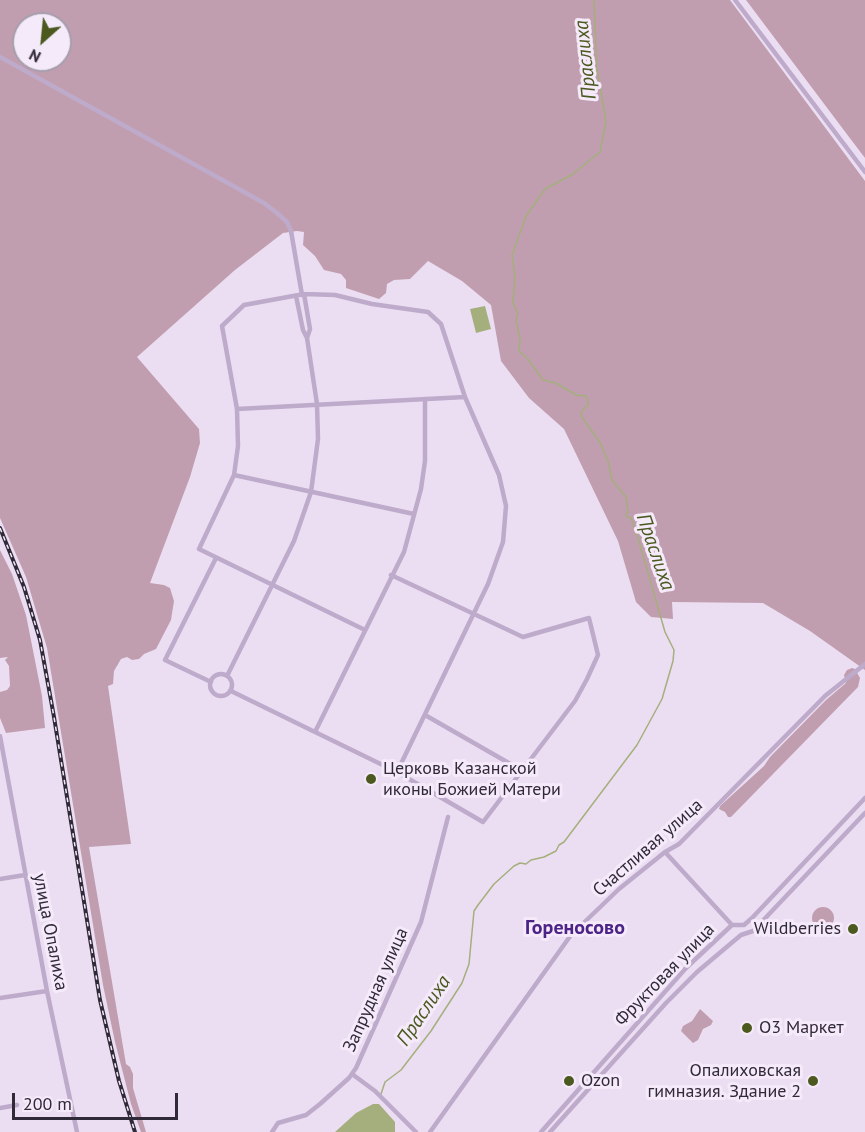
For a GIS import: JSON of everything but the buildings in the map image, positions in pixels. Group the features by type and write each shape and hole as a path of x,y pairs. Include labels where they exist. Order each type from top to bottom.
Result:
{"street":[{"path":"735,0 865,172"},
{"path":"0,57 264,203 286,222 291,231 301,295 303,330 307,338 317,404 318,439 311,492 294,541 227,676"},
{"path":"301,295 310,329 307,338"},
{"path":"364,630 199,549 234,475 238,446 237,408 222,326 244,305 301,295 335,295 372,304 428,312 441,324 465,397 499,475 506,506 503,542 488,584 397,772"},
{"path":"237,408 465,397"},
{"path":"315,732 404,552 422,489 425,461 425,399"},
{"path":"234,475 414,514"},
{"path":"211,682 165,660 216,558"},
{"path":"231,691 397,772 483,822 575,701 598,655 596,639 589,618 523,637 391,575"},
{"name":"Счастливая улица","path":"430,1132 571,935 619,889 678,844 825,696 865,664"},
{"path":"221,674 227,676 231,680 231,691 226,695 217,695 211,688 211,682 215,676 221,674"},
{"path":"425,715 521,770"},
{"name":"улица Опалиха","path":"0,736 47,992 77,1132"},
{"name":"Фруктовая улица","path":"541,1132 686,968 732,925 744,925 752,918 865,798"},
{"path":"550,1132 666,1003 697,972 741,935 753,932 865,813"},
{"name":"Запрудная улица","path":"272,1132 278,1123 306,1115 352,1074 421,922 448,817"},
{"path":"665,852 732,925"},
{"path":"0,879 25,875"},
{"path":"0,998 47,992"},
{"path":"352,1074 375,1091 416,1132"},
{"path":"0,1108 17,1105"}],"shaded area":[{"path":"0,0 730,0 865,181 865,670 810,631 763,603 672,602 673,619 651,617 636,602 618,541 564,429 529,398 501,361 491,305 462,281 428,261 410,279 394,280 387,284 386,293 379,299 346,288 346,280 341,274 324,270 315,256 303,245 304,232 283,233 235,270 137,357 199,429 200,443 190,477 150,583 170,588 174,601 171,620 156,649 139,659 132,660 127,657 121,659 114,671 113,684 108,686 131,844 89,847 126,1064 133,1074 133,1088 146,1132 141,1132 131,1104 115,1042 103,985 47,648 26,577 0,518"},
{"path":"746,0 865,0 865,158 849,137"},
{"path":"485,306 491,329 476,333 470,309"},
{"path":"0,550 12,574 26,615 42,696 45,728 6,733 0,718 0,692 7,690 10,686 9,666 5,660 8,657 0,658"},
{"path":"852,668 860,678 858,687 731,817 728,817 719,809 720,806 764,766 826,700 846,683 844,675"},
{"path":"823,907 831,910 834,918 831,926 823,929 815,926 812,918 815,910"},
{"path":"700,1009 713,1021 711,1025 703,1029 698,1040 693,1043 681,1031"},
{"path":"373,1104 379,1104 395,1122 395,1132 335,1132 356,1113"}],"waterway":[{"name":"Праслиха","path":"381,1094 385,1082 401,1070 431,1031 462,983 469,964 474,911 478,905 494,884 514,866 544,857 556,851 564,842 637,745 662,699 673,661 674,650 665,632 631,518 626,514 628,512 626,497 612,480 601,444 582,417 581,412 588,405 588,400 586,396 576,395 556,383 543,380 528,359 519,351 520,338 516,321 518,314 513,303 515,278 512,255 526,216 545,189 573,174 600,152 606,121 597,69 594,0"}],"railway":[{"path":"0,528 24,587 40,640 100,1000 119,1081 135,1132"}],"place":[{"name":"Церковь Казанской иконы Божией Матери","path":"371,779"},
{"name":"Wildberries","path":"853,929"},
{"name":"О3 Маркет","path":"747,1028"},
{"name":"Ozon","path":"569,1081"},
{"name":"Опалиховская гимназия. Здание 2","path":"813,1081"}],"district":[{"name":"Гореносово","path":"575,928"}]}
